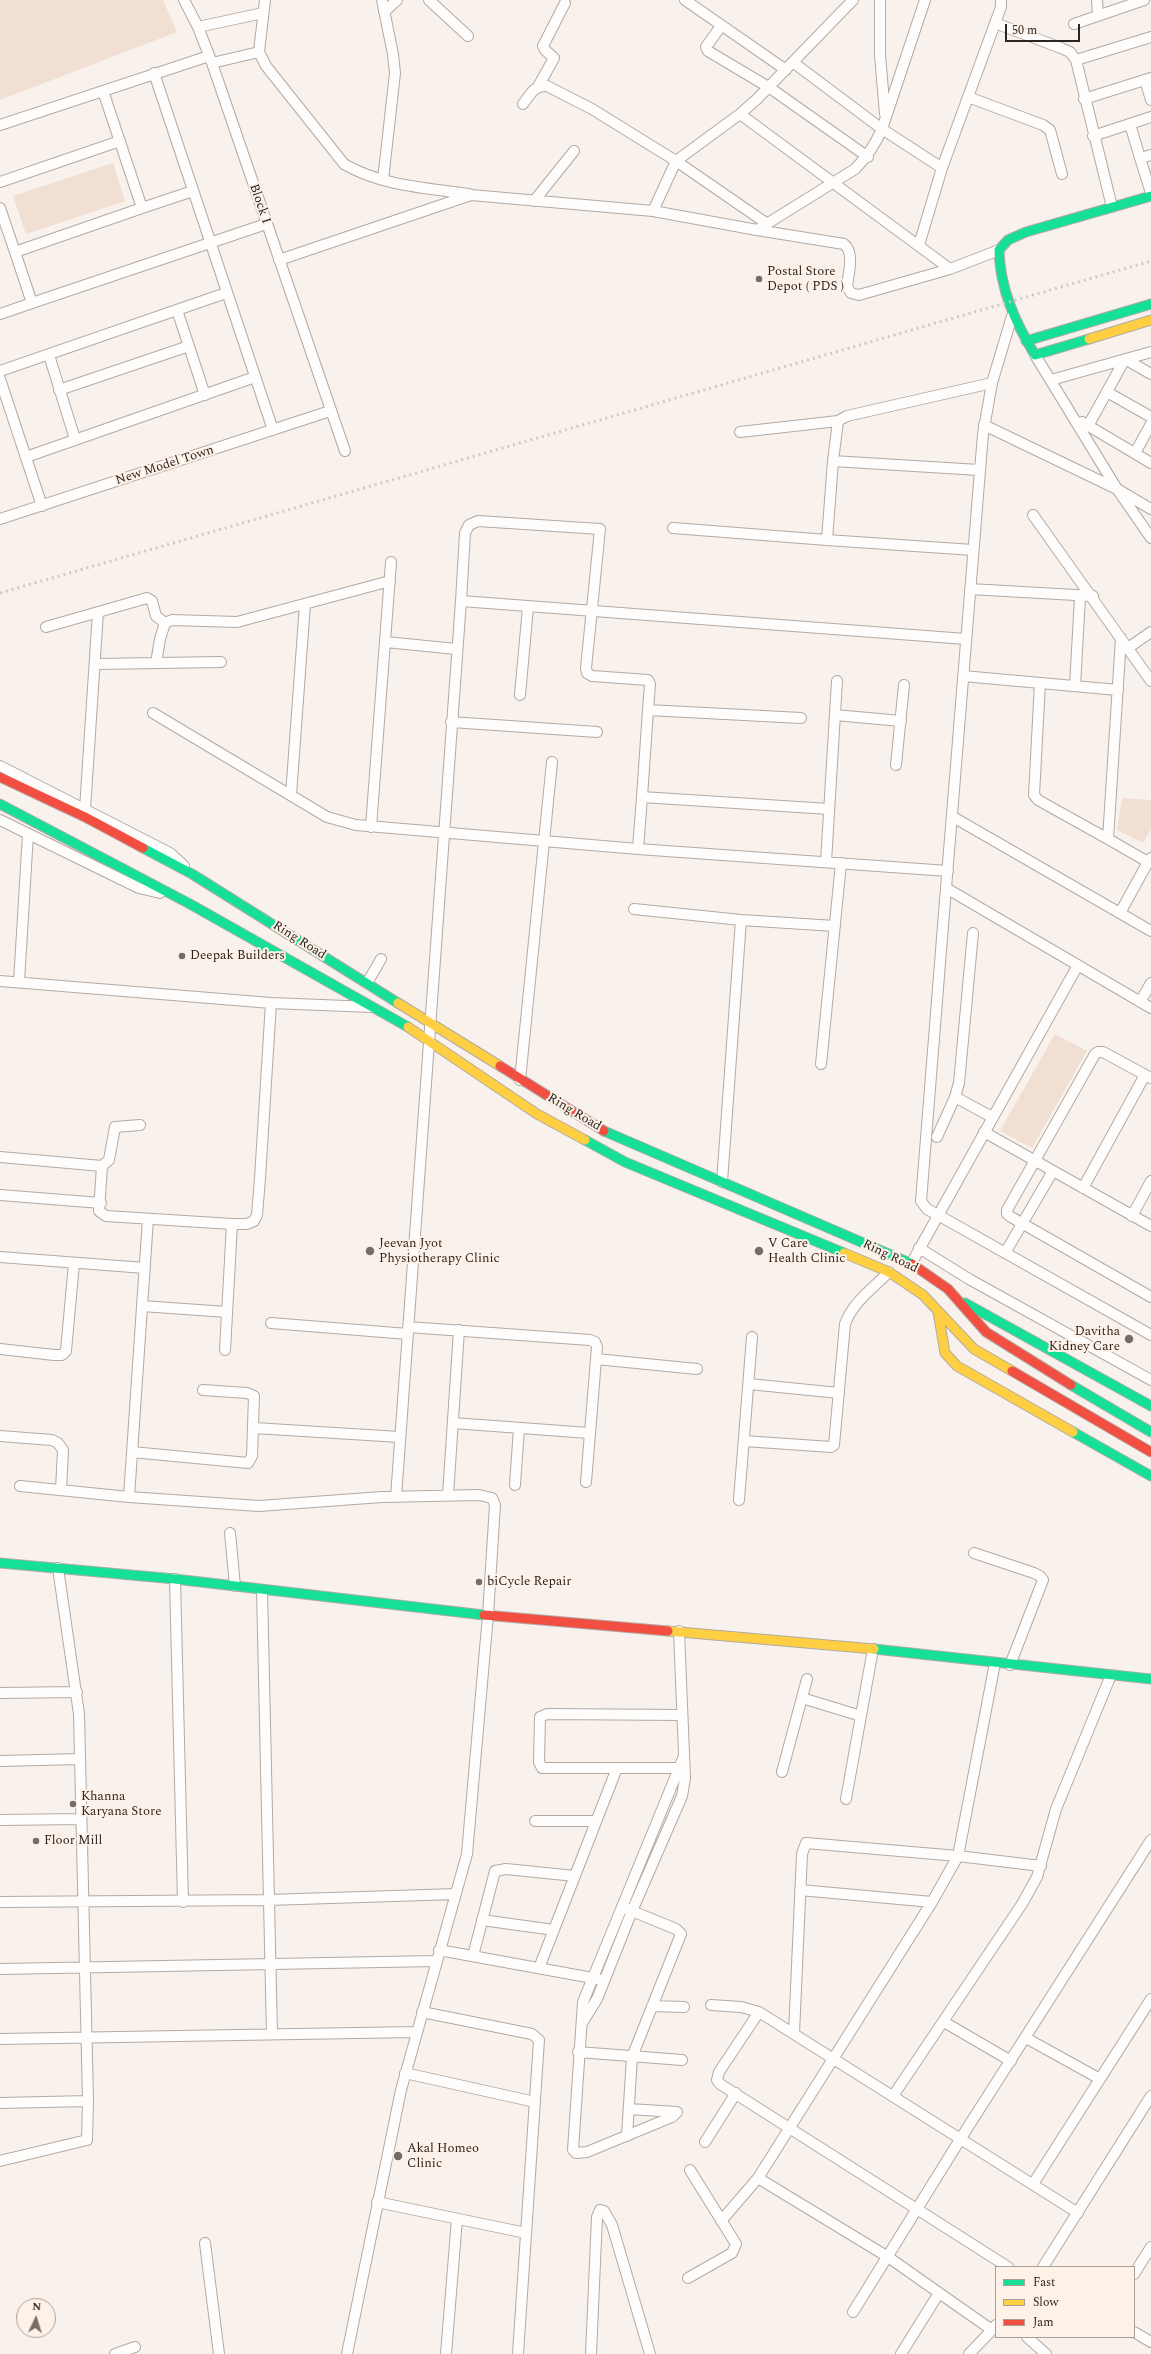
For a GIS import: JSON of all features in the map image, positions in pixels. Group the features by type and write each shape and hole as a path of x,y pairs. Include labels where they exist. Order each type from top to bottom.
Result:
{"street":[{"name":"Block I","path":"184,0 198,27 210,59 345,451"},
{"path":"265,0 262,13 259,52 266,66 344,164 359,173 383,180 471,195 653,211 844,244 849,248 850,254 847,287 851,293 859,295 950,269 999,250 1008,240 1026,232 1151,194 1130,124"},
{"path":"382,0 393,54 395,73 383,180"},
{"path":"384,12 397,0"},
{"path":"429,0 468,36"},
{"path":"685,0 721,26 790,66 942,168"},
{"path":"653,211 676,161 740,114 770,88 853,0"},
{"path":"880,0 880,55 886,118"},
{"path":"757,230 831,182 855,169 868,157 875,146 886,118 925,0"},
{"path":"919,246 942,168 996,23 1001,7 1001,0"},
{"path":"1097,0 1098,16"},
{"path":"1074,24 1144,0"},
{"path":"523,104 539,86 554,58 545,50 543,46 565,3"},
{"path":"198,27 262,13"},
{"path":"996,23 1070,52 1076,60 1093,136 1112,207"},
{"path":"721,26 707,44 706,49 770,88 868,157"},
{"path":"1076,60 1151,37"},
{"path":"0,125 103,92 154,73 210,59 259,52"},
{"path":"154,73 272,430"},
{"path":"1084,99 1148,79 1151,100"},
{"path":"539,86 547,86 592,109 676,161 766,223"},
{"path":"103,92 142,208"},
{"path":"968,97 1043,125 1050,130 1062,174"},
{"path":"740,114 950,269"},
{"path":"1093,136 1151,117"},
{"path":"0,182 120,141"},
{"path":"534,201 574,151"},
{"path":"1140,158 1151,155"},
{"path":"15,252 193,191"},
{"path":"279,260 471,195"},
{"path":"0,208 32,303"},
{"path":"0,314 266,224"},
{"path":"999,250 999,264 1012,316 1035,356 1076,419 1117,489 1151,538"},
{"path":"0,371 226,293"},
{"path":"1026,341 1151,304"},
{"path":"177,310 205,395"},
{"path":"1012,316 992,383 984,425 979,470 948,871 920,1194 923,1205 938,1215 1151,1335"},
{"path":"1035,356 1151,320"},
{"path":"59,390 189,346"},
{"path":"1051,380 1151,352"},
{"path":"49,355 75,439"},
{"path":"1125,360 1151,374"},
{"path":"1088,426 1125,360"},
{"path":"26,457 255,377"},
{"path":"0,379 42,506"},
{"path":"740,432 838,421 847,416 992,383"},
{"path":"1107,392 1151,417"},
{"name":"New Model Town","path":"0,519 330,411"},
{"path":"1076,419 1151,463"},
{"path":"827,540 833,461 838,421"},
{"path":"1135,453 1151,424"},
{"path":"984,425 1117,489 1151,508"},
{"path":"833,461 979,470"},
{"path":"1033,515 1093,596 1151,681"},
{"path":"396,1497 456,649 461,601 465,533 469,525 478,521 600,529 591,612 587,673 592,676 648,680 650,684 638,849"},
{"path":"673,528 973,550"},
{"path":"371,827 391,562"},
{"path":"156,663 160,639 165,623 172,620 237,622 390,581"},
{"path":"970,589 1080,597 1093,596"},
{"path":"1075,686 1080,597"},
{"path":"46,627 149,598 156,616 165,623"},
{"path":"461,601 591,612 966,639"},
{"path":"291,795 305,604"},
{"path":"520,695 528,607"},
{"path":"85,809 98,612"},
{"path":"1128,648 1151,632"},
{"path":"1108,839 1122,638"},
{"path":"386,642 456,649"},
{"path":"95,664 221,662"},
{"path":"963,676 1118,690"},
{"path":"826,862 837,682"},
{"path":"1040,683 1034,796 1038,800 1108,839 1150,860 1120,913"},
{"path":"896,765 904,685"},
{"path":"648,710 801,718"},
{"path":"153,713 291,795 341,822 371,827 545,842 948,871"},
{"path":"835,715 901,721"},
{"path":"451,722 597,732"},
{"path":"520,1080 552,762"},
{"path":"0,766 170,853 192,874"},
{"name":"Ring Road","path":"0,777 85,818 192,874 602,1130 911,1264 948,1289 960,1300 986,1332 1004,1345 1151,1432"},
{"path":"642,797 829,809"},
{"name":"Ring Road","path":"0,804 176,897 428,1039 537,1114 625,1162 890,1272 923,1295 974,1349 1151,1452"},
{"path":"952,817 1151,930"},
{"path":"0,820 139,888 176,897"},
{"path":"19,982 28,834"},
{"path":"821,1064 841,863"},
{"path":"946,888 1151,1008"},
{"path":"634,909 741,920 835,926"},
{"path":"722,1182 741,920"},
{"path":"937,1137 955,1097 961,1070 973,932"},
{"path":"367,983 381,960"},
{"path":"911,1264 1078,965"},
{"path":"0,981 271,1003 372,1007"},
{"path":"1140,1002 1151,983"},
{"path":"102,1166 100,1211 106,1216 232,1224 247,1224 254,1221 257,1214 271,1003"},
{"path":"1083,1188 1148,1076 1103,1052 1094,1054 1007,1210 1007,1214 1151,1297"},
{"path":"955,1097 992,1117"},
{"path":"0,1157 102,1166 109,1160 115,1127 119,1125 140,1124"},
{"path":"984,1132 1151,1226"},
{"path":"1005,1253 1053,1172"},
{"path":"1132,1216 1151,1181"},
{"path":"0,1195 101,1204"},
{"path":"129,1497 148,1219"},
{"path":"225,1350 232,1224"},
{"path":"919,1248 968,1279 1151,1380"},
{"path":"0,1257 145,1268"},
{"path":"0,1349 54,1355 62,1355 66,1351 74,1263"},
{"path":"744,1441 831,1447 836,1440 843,1338 849,1312 890,1272"},
{"path":"960,1300 1151,1406"},
{"path":"142,1306 227,1312"},
{"path":"938,1312 945,1353 957,1366 1151,1476"},
{"path":"271,1324 408,1331 459,1330 590,1340 595,1342 597,1347 586,1482"},
{"path":"448,1495 459,1330"},
{"path":"739,1500 752,1337"},
{"path":"596,1359 697,1368"},
{"path":"749,1384 839,1393"},
{"path":"132,1452 248,1464 252,1456 254,1396 247,1393 203,1390"},
{"path":"453,1423 589,1433"},
{"path":"254,1428 400,1437"},
{"path":"515,1485 519,1428"},
{"path":"0,1436 52,1440 58,1442 63,1450 61,1490"},
{"path":"20,1486 129,1497 259,1506 448,1495 487,1496 492,1498 495,1505 488,1615 469,1842 456,1894 405,2073 348,2354"},
{"path":"230,1533 235,1586"},
{"path":"974,1552 1034,1573 1040,1576 1043,1580 1010,1665"},
{"path":"0,1563 175,1579 488,1615 872,1649 1151,1679"},
{"path":"0,2161 87,2140 87,2038 77,1692 58,1568"},
{"path":"175,1579 183,1902"},
{"path":"262,1590 272,2034"},
{"path":"582,2023 597,1999 632,1911 682,1796 685,1778 679,1631"},
{"path":"846,1799 872,1649"},
{"path":"721,2221 758,2178 932,1902 958,1856 996,1663"},
{"path":"893,2096 1022,1904 1041,1866 1056,1809 1111,1675"},
{"path":"782,1772 806,1679"},
{"path":"0,1693 77,1692"},
{"path":"802,1698 861,1716"},
{"path":"679,1768 542,1768 539,1762 540,1717 547,1714 682,1716"},
{"path":"629,2109 677,2112 672,2117 587,2152 576,2153 573,2150 578,2052 583,2002 651,1831 684,1756"},
{"path":"0,1761 80,1759"},
{"path":"539,1968 617,1768"},
{"path":"0,1820 81,1819"},
{"path":"535,1821 596,1821"},
{"path":"651,1831 664,1836"},
{"path":"854,2312 961,2138 1151,1840"},
{"path":"794,2033 802,1854 806,1844 812,1842 958,1856 1041,1866"},
{"path":"473,1956 493,1874 499,1869 575,1876"},
{"path":"800,1890 932,1902"},
{"path":"0,1902 183,1902 456,1894"},
{"path":"622,1907 676,1930 681,1934 632,2058 627,2136"},
{"path":"482,1920 554,1930"},
{"path":"439,1950 605,1980"},
{"path":"0,1970 436,1961"},
{"path":"1033,2184 1151,1999"},
{"path":"711,2005 741,2007 759,2012 1078,2212"},
{"path":"652,2006 684,2007"},
{"path":"422,2012 537,2036 539,2046 536,2102 518,2354"},
{"path":"759,2012 718,2076 720,2084 1006,2266"},
{"path":"944,2022 1011,2061"},
{"path":"0,2039 416,2032"},
{"path":"1026,2038 1100,2079"},
{"path":"578,2052 632,2058 682,2060"},
{"path":"405,2073 536,2102"},
{"path":"705,2142 736,2093"},
{"path":"1044,2266 1151,2096"},
{"path":"0,2104 88,2101"},
{"path":"688,2278 732,2253 735,2248 734,2241 690,2170"},
{"path":"758,2178 888,2257 939,2293 994,2328 969,2354"},
{"path":"378,2202 526,2233"},
{"path":"590,2354 597,2217 600,2210 604,2211 608,2215 612,2225 650,2354"},
{"path":"446,2354 457,2219"},
{"path":"205,2243 219,2354"},
{"path":"1135,2272 1151,2247"},
{"path":"901,2354 939,2293"},
{"path":"1135,2333 1151,2342"},
{"path":"1029,2338 1046,2354"},
{"path":"115,2354 135,2347"}],"shaded area":[{"path":"0,0 163,0 177,32 0,100"},
{"path":"113,163 125,201 26,234 13,196"},
{"path":"1122,798 1151,800 1151,829 1143,843 1117,830"},
{"path":"1055,1034 1087,1051 1032,1148 1000,1131"}],"railway":[{"path":"0,593 1151,261"}],"traffic: fast":[{"path":"1089,339 1035,355 1021,330 1010,305 1002,278 999,250 1008,240 1026,232 1151,196"},
{"path":"1026,341 1151,304"},
{"path":"0,804 190,904 408,1027"},
{"path":"143,848 192,874 398,1003"},
{"path":"604,1131 912,1264"},
{"path":"585,1140 625,1162 844,1253"},
{"path":"965,1303 1151,1406"},
{"path":"1071,1385 1151,1432"},
{"path":"1073,1432 1151,1476"},
{"path":"0,1563 175,1579 484,1615"},
{"path":"874,1649 1151,1679"}],"traffic: slow":[{"path":"1089,339 1151,320"},
{"path":"398,1003 500,1066"},
{"path":"408,1027 537,1114 585,1140"},
{"path":"844,1253 889,1272 923,1295 974,1349 1012,1371"},
{"path":"938,1312 945,1353 957,1366 1073,1432"},
{"path":"668,1631 874,1649"}],"traffic: jam":[{"path":"0,777 85,817 143,848"},
{"path":"500,1066 604,1131"},
{"path":"912,1264 948,1289 986,1332 1071,1385"},
{"path":"1012,1371 1151,1452"},
{"path":"484,1615 668,1631"}],"place":[{"name":"Postal Store Depot ( PDS )","path":"759,279"},
{"name":"Deepak Builders","path":"182,956"},
{"name":"Jeevan Jyot Physiotherapy Clinic","path":"370,1251"},
{"name":"V Care Health Clinic","path":"759,1251"},
{"name":"Davitha Kidney Care","path":"1129,1339"},
{"name":"biCycle Repair","path":"479,1582"},
{"name":"Khanna Karyana Store","path":"73,1804"},
{"name":"Floor Mill","path":"36,1841"},
{"name":"Akal Homeo Clinic","path":"398,2156"}]}
